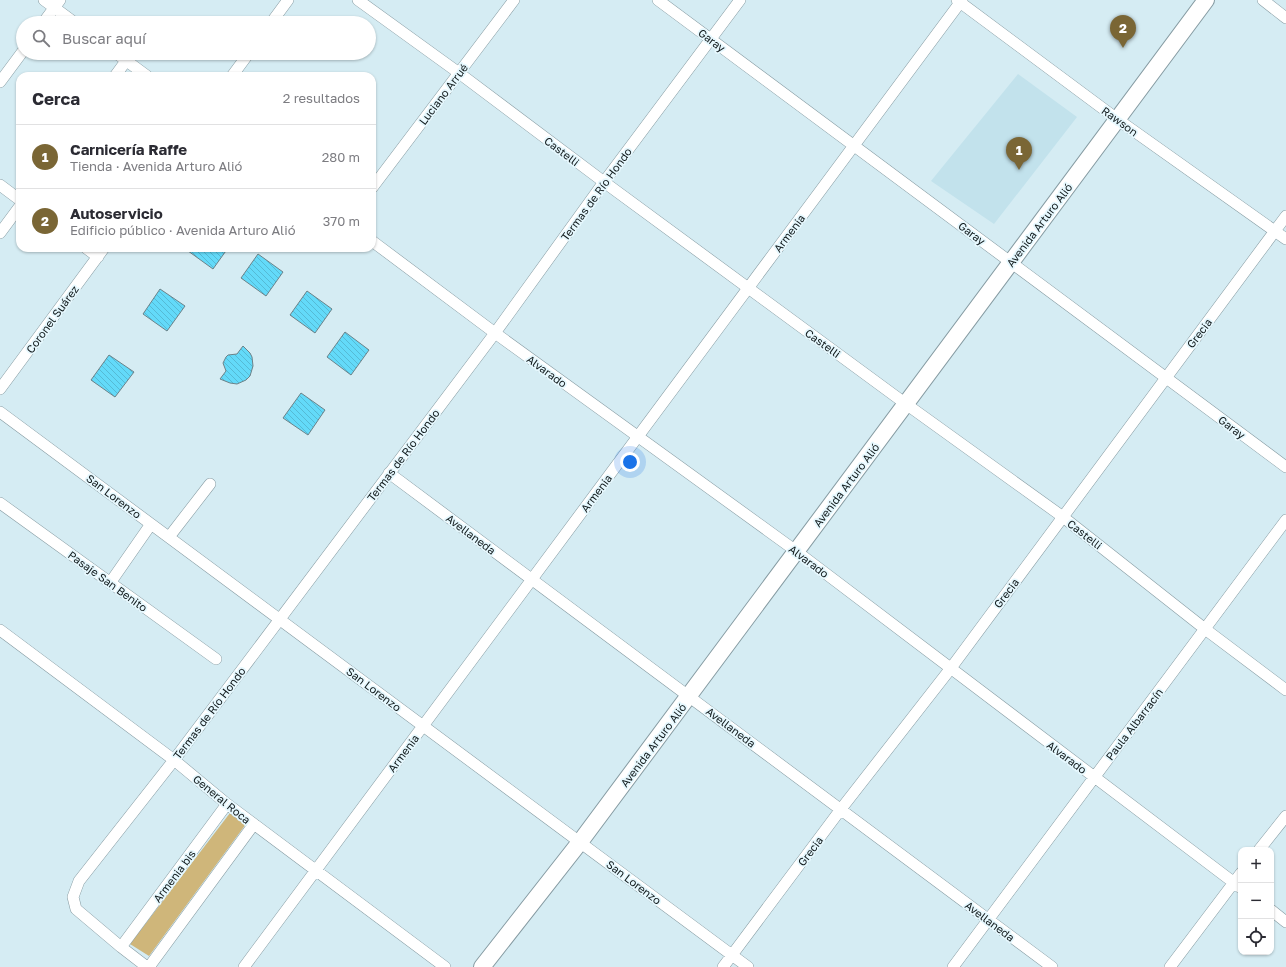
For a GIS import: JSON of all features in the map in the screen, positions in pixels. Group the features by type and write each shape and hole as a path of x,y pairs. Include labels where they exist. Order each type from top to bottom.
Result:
{"main road":[{"name":"Avenida Arturo Alió","path":"482,967 580,842 1206,0"}],"street":[{"path":"44,0 57,4 68,16"},
{"path":"276,16 288,0"},
{"name":"Castelli","path":"358,0 906,404 1063,517 1205,629 1286,690"},
{"name":"Luciano Arrué","path":"376,183 514,0"},
{"name":"Garay","path":"658,0 1286,467"},
{"name":"Termas de Río Hondo","path":"120,947 76,909 73,897 79,881 174,760 495,333 604,182 740,0"},
{"path":"1263,0 1286,18"},
{"name":"Rawson","path":"960,1 1117,119 1286,239"},
{"name":"Armenia","path":"244,967 960,1"},
{"path":"48,16 57,4"},
{"path":"0,82 16,60"},
{"path":"235,72 244,60"},
{"path":"118,72 126,61 141,72"},
{"path":"0,185 16,197"},
{"path":"0,233 16,211"},
{"name":"Grecia","path":"723,967 841,809 950,668 1286,216"},
{"name":"Alvarado","path":"376,244 495,333 796,551 1237,885"},
{"name":"Coronel Suárez","path":"0,389 101,252"},
{"name":"San Lorenzo","path":"0,412 748,967"},
{"name":"Avellaneda","path":"389,474 1052,967"},
{"path":"169,537 210,484"},
{"name":"Pasaje San Benito","path":"0,502 216,659"},
{"name":"Paula Albarracín","path":"953,967 1286,520"},
{"path":"110,583 151,524"},
{"name":"General Roca","path":"0,630 174,760 254,824 445,967"},
{"name":"Armenia bis","path":"120,947 228,804"},
{"path":"1261,847 1286,816"},
{"path":"120,947 148,967 254,824"},
{"path":"1170,967 1237,885"},
{"path":"1274,912 1286,922"}],"shaded area":[{"path":"1018,74 1077,117 994,224 931,181"},
{"path":"230,813 246,824 149,956 130,944"}],"building":[{"path":"190,252 225,252 213,269"},
{"path":"258,254 283,272 266,296 241,278"},
{"path":"160,289 185,306 167,331 143,314"},
{"path":"307,291 332,309 315,333 290,315"},
{"path":"345,332 369,350 351,375 327,357"},
{"path":"243,346 252,357 253,366 250,376 246,380 237,384 220,379 226,371 223,363 226,357 228,355 237,354"},
{"path":"109,355 134,372 115,397 91,380"},
{"path":"301,393 325,410 308,435 283,418"}],"place":[{"name":"Autoservicio","path":"1123,48"},
{"name":"Carnicería Raffe","path":"1019,170"}]}
